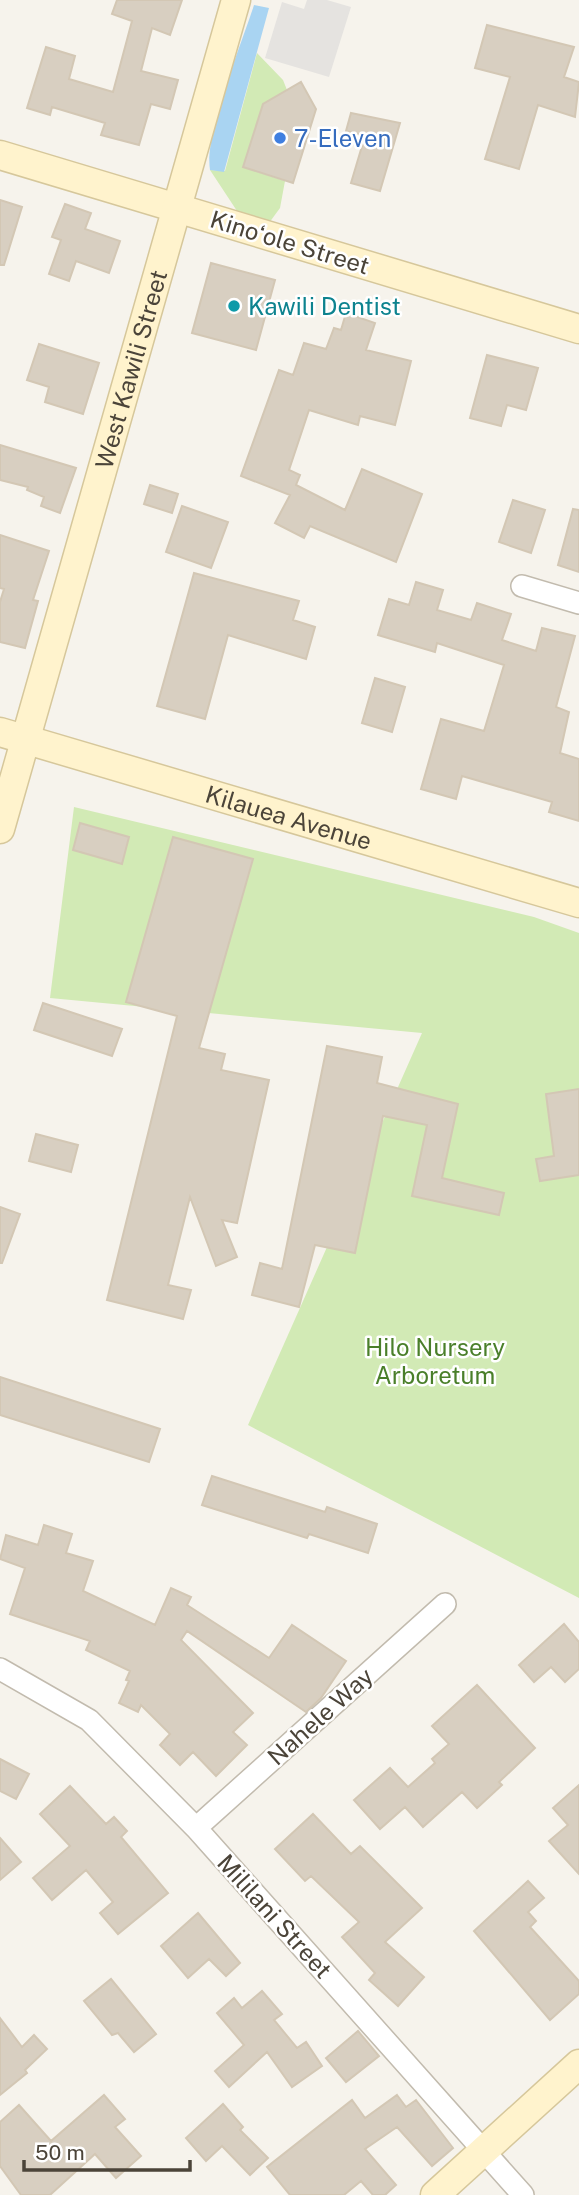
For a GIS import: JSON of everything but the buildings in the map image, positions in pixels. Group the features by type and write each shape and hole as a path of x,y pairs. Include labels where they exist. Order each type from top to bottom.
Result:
{"street":[{"name":"West Kawili Street","path":"0,829 236,0"},
{"name":"Kinoʻole Street","path":"0,155 579,329"},
{"path":"522,586 579,603"},
{"name":"Kilauea Avenue","path":"0,732 579,903"},
{"name":"Nahele Way","path":"196,1828 445,1604"},
{"name":"Mililani Street","path":"0,1669 89,1720 196,1828 523,2195"},
{"path":"435,2195 579,2064"}],"green space":[{"path":"257,53 283,80 287,90 263,104 243,167 285,181 280,208 269,223 237,211 210,170 225,171"},
{"name":"Hilo Nursery Arboretum","path":"74,807 534,917 579,933 579,1598 248,1425 422,1033 50,998"}],"shaded area":[{"path":"307,0 327,0 351,7 329,77 265,58 282,2 304,9"}],"water":[{"path":"254,5 269,8 224,172 210,170 210,154 218,112"}],"place":[{"name":"7-Eleven","path":"280,138"},
{"name":"Kawili Dentist","path":"234,306"}]}
